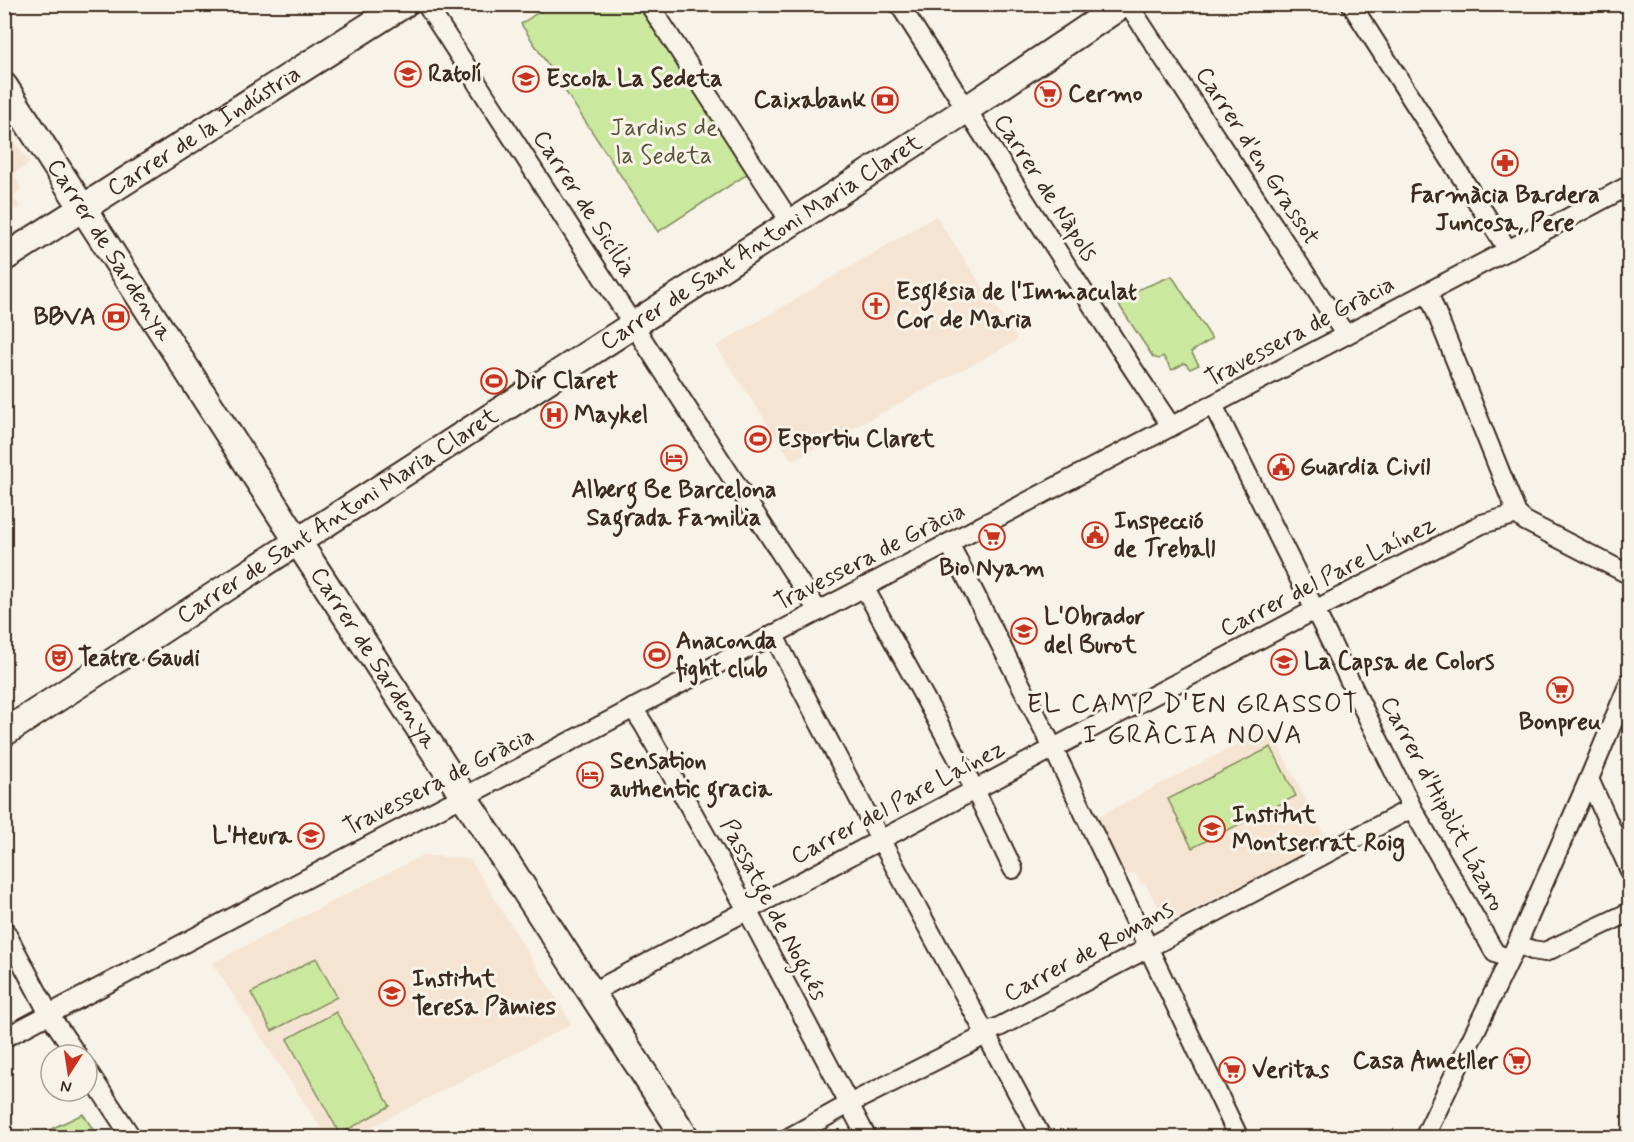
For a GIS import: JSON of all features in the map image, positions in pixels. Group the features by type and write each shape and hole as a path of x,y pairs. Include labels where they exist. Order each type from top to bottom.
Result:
{"main road":[{"name":"Carrer de la Indústria","path":"4,258 404,4"},
{"name":"Carrer de Sant Antoni Maria Claret","path":"4,733 966,109 1123,4"},
{"name":"Carrer de Sardenya","path":"4,86 686,1137"}],"street":[{"name":"Carrer de Sicília","path":"426,4 818,611"},
{"path":"649,4 791,223"},
{"name":"Carrer de Nàpols","path":"899,4 1172,426"},
{"name":"Carrer d'en Grassot","path":"1128,4 1346,334"},
{"path":"1351,4 1508,250"},
{"name":"Travessera de Gràcia","path":"4,1038 1508,250 1629,184"},
{"path":"1428,292 1518,514 1525,521 1629,576"},
{"name":"Carrer d'Hipòlit Lázaro","path":"1213,405 1412,808 1495,953 1513,952"},
{"name":"Carrer del Pare Laínez","path":"591,993 1315,610 1482,524 1518,514"},
{"path":"949,543 1053,748 1239,1137"},
{"path":"864,587 975,790 1013,869"},
{"path":"773,634 880,839 1042,1137"},
{"path":"1424,1137 1513,952 1629,681"},
{"name":"Passatge de Nogués","path":"633,708 747,910 867,1137"},
{"path":"1589,779 1629,871"},
{"name":"Carrer de Romans","path":"788,1137 976,1040 986,1032 1412,808"},
{"path":"1513,952 1532,950 1545,952 1629,912"},
{"path":"4,929 49,1014 69,1043"},
{"path":"99,1088 132,1137"}],"shaded area":[{"path":"4,125 30,163 14,174 21,188 13,197 21,207 10,212 16,221 5,228"},
{"path":"936,216 1018,340 792,461 716,346"},
{"name":"Institut Montserrat Roig","path":"1269,728 1328,842 1167,923 1145,883 1142,885 1135,873 1127,875 1097,817"},
{"name":"Institut Teresa Pàmies","path":"423,855 470,859 572,1024 352,1137 327,1137 212,963"}],"green space":[{"name":"Jardins de la Sedeta","path":"549,5 638,5 749,173 658,232 521,24"},
{"path":"1172,276 1212,339 1191,352 1199,365 1190,369 1185,363 1172,370 1163,356 1159,359 1153,357 1115,299"},
{"path":"1271,747 1296,796 1192,848 1168,799"},
{"path":"316,958 337,997 272,1031 251,993"},
{"path":"336,1012 390,1106 340,1134 287,1039"},
{"path":"83,1114 98,1137 34,1137"}],"place":[{"name":"Ratolí","path":"408,74"},
{"name":"Escola La Sedeta","path":"526,79"},
{"name":"Cermo","path":"1048,94"},
{"name":"Caixabank","path":"885,100"},
{"name":"Farmàcia Bardera Juncosa, Pere","path":"1505,163"},
{"name":"Església de l'Immaculat Cor de Maria","path":"876,306"},
{"name":"BBVA","path":"116,317"},
{"name":"Dir Claret","path":"494,381"},
{"name":"Maykel","path":"554,415"},
{"name":"Esportiu Claret","path":"758,439"},
{"name":"Alberg Be Barcelona Sagrada Familia","path":"674,458"},
{"name":"Guardia Civil","path":"1281,467"},
{"name":"Inspecció de Treball","path":"1095,535"},
{"name":"Bio Nyam","path":"992,537"},
{"name":"L'Obrador del Burot","path":"1024,631"},
{"name":"Anaconda fight club","path":"657,655"},
{"name":"Teatre Gaudi","path":"59,658"},
{"name":"La Capsa de Colors","path":"1284,662"},
{"name":"Bonpreu","path":"1560,690"},
{"name":"Sensation authentic gracia","path":"590,775"},
{"name":"Institut Montserrat Roig","path":"1212,829"},
{"name":"L'Heura","path":"311,836"},
{"name":"Institut Teresa Pàmies","path":"392,993"},
{"name":"Casa Ametller","path":"1517,1061"},
{"name":"Veritas","path":"1232,1070"}],"district":[{"name":"EL CAMP D'EN GRASSOT I GRÀCIA NOVA","path":"1193,720"}]}
